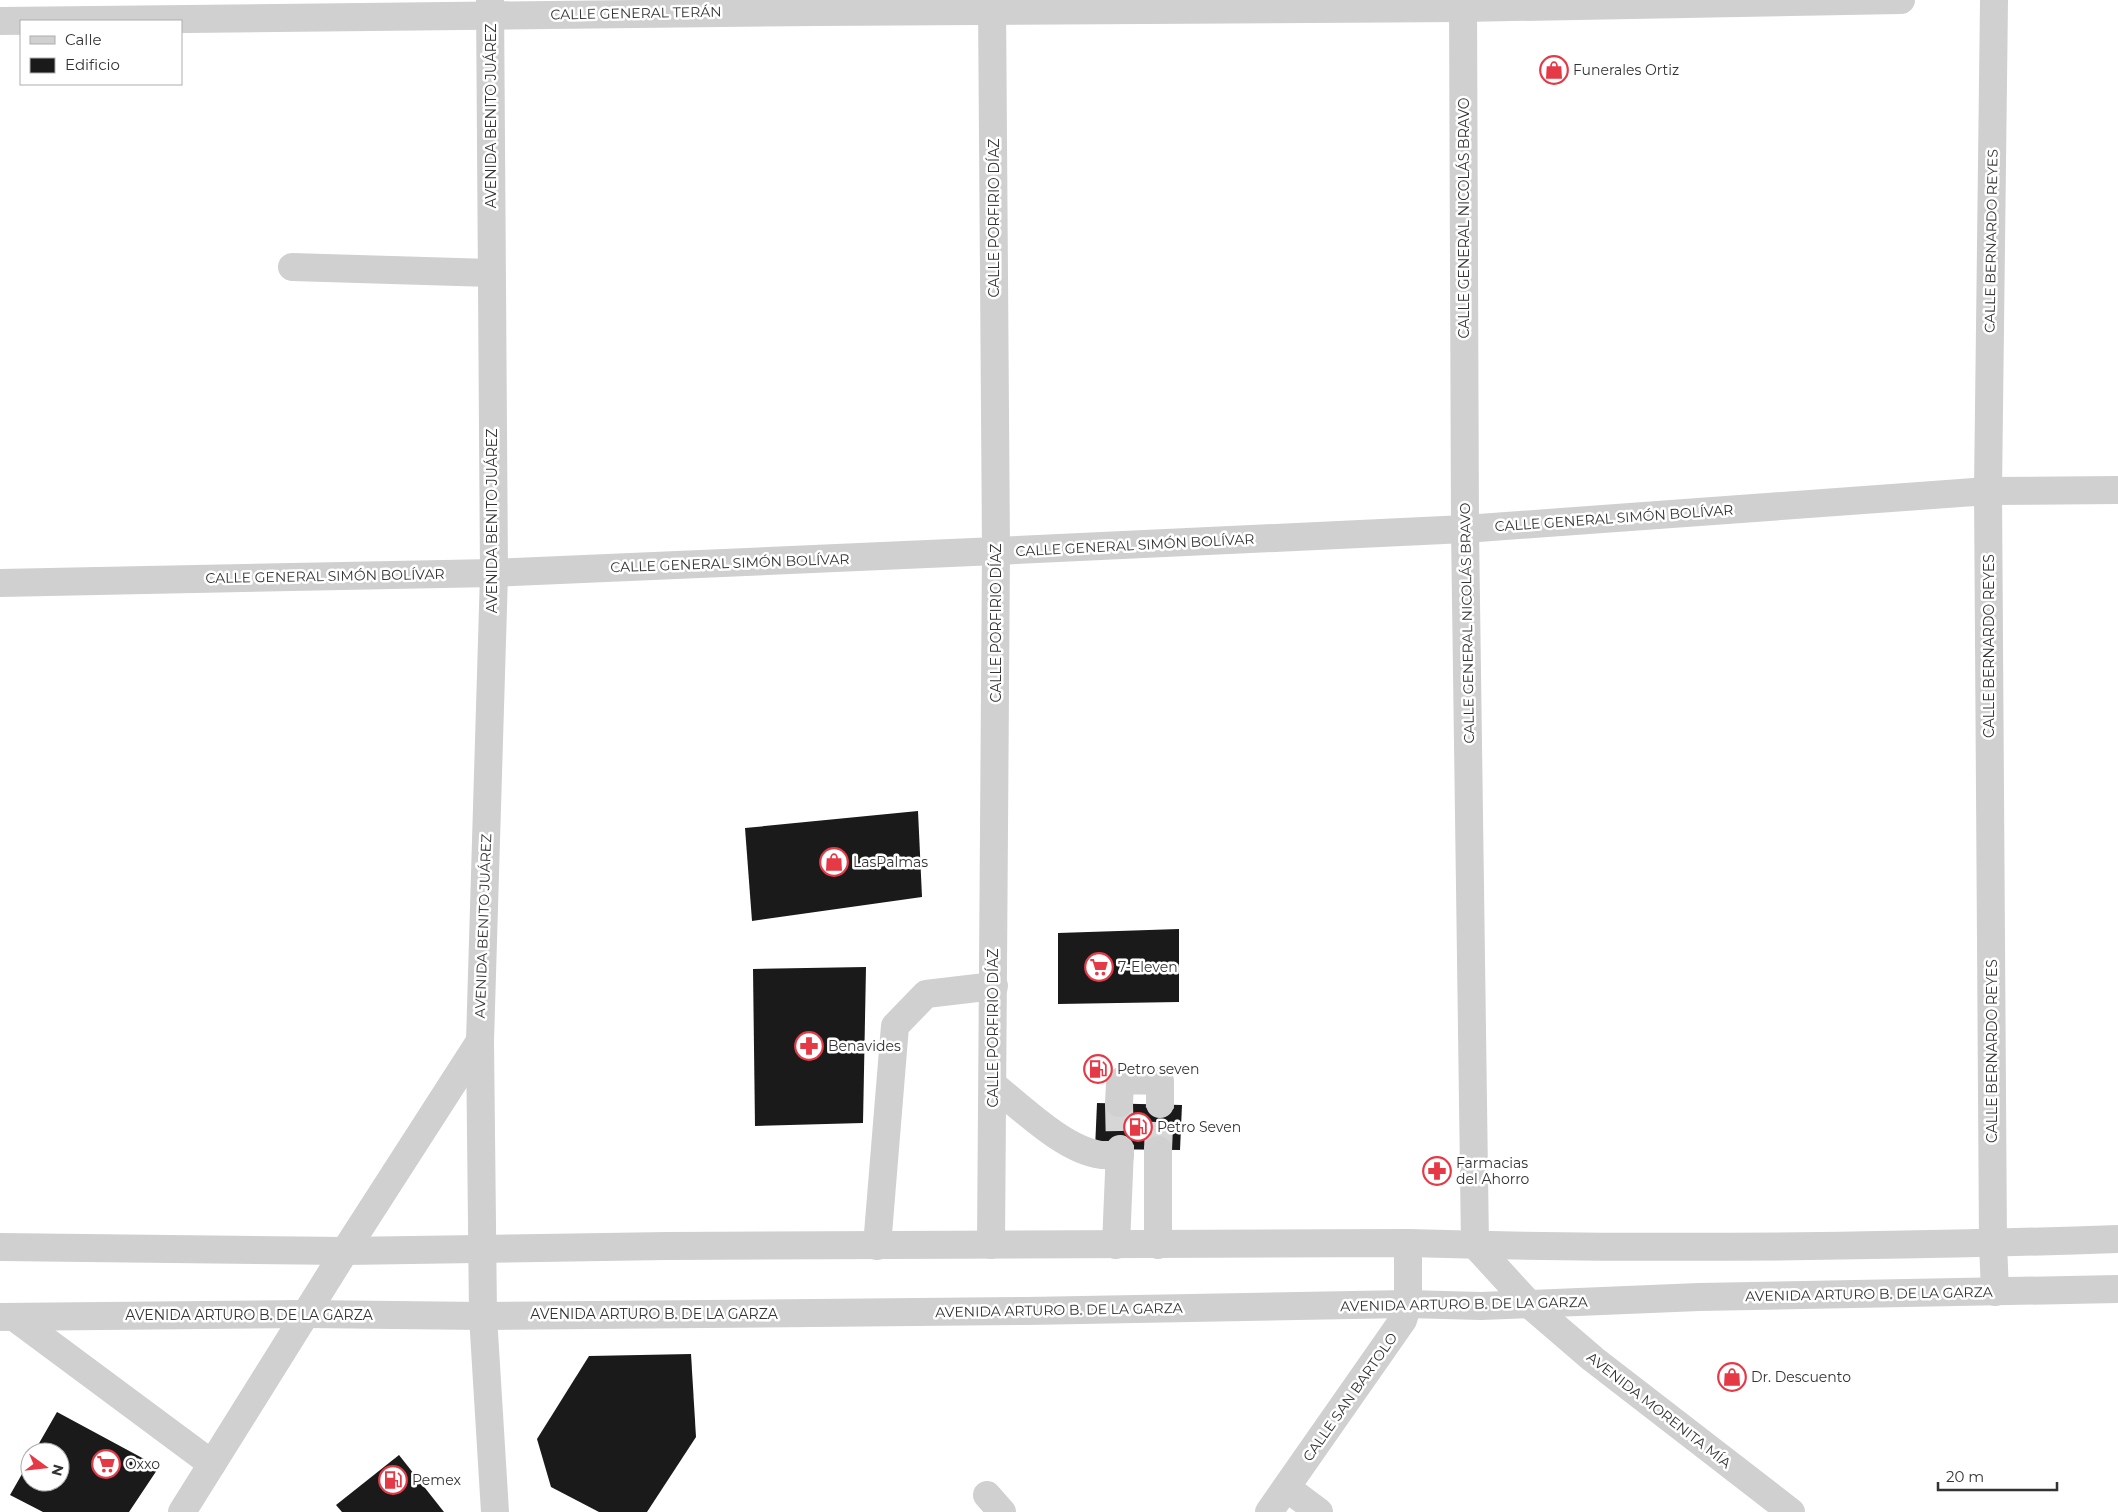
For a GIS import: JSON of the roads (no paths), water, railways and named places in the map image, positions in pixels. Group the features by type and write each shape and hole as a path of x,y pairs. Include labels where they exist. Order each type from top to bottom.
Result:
{"street":[{"name":"CALLE GENERAL TERÁN","path":"35,20 490,7 1463,4 1902,0"},
{"name":"CALLE BERNARDO REYES","path":"1994,0 1988,490 1993,1243 1995,1292"},
{"name":"CALLE GENERAL NICOLÁS BRAVO","path":"1463,4 1465,529 1475,1245"},
{"name":"CALLE PORFIRIO DÍAZ","path":"992,5 996,551 992,1246"},
{"name":"AVENIDA BENITO JUÁREZ","path":"490,7 493,573 480,1041 483,1316 495,1512"},
{"name":"CALLE GENERAL TERÁN","path":"0,21 20,20"},
{"path":"292,267 491,273"},
{"name":"CALLE GENERAL SIMÓN BOLÍVAR","path":"0,583 493,573 996,551 1465,529 1988,490 2118,490"},
{"path":"877,1246 895,1026 926,994 994,986"},
{"path":"182,1512 345,1250 480,1041"},
{"path":"1119,1103 1120,1084 1123,1080 1160,1082 1160,1104"},
{"path":"993,1085 1063,1140 1086,1151 1100,1155 1120,1152 1116,1245"},
{"path":"1158,1150 1158,1245"},
{"path":"0,1247 345,1250 1408,1243 1742,1246 1993,1243 2118,1239"},
{"name":"CALLE SAN BARTOLO","path":"1269,1512 1396,1331 1406,1312 1408,1304 1408,1243"},
{"name":"AVENIDA MORENITA MÍA","path":"1475,1245 1530,1305 1592,1359 1791,1512"},
{"name":"AVENIDA ARTURO B. DE LA GARZA","path":"7,1317 305,1314 483,1316 1027,1312 1408,1304 1530,1305 1699,1297 2118,1289"},
{"path":"7,1317 212,1464"},
{"path":"1287,1488 1319,1512"}],"tunnel":[{"path":"1119,1103 1120,1149"},
{"path":"1158,1150 1160,1104"}],"place":[{"name":"Funerales Ortiz","path":"1554,70"},
{"name":"LasPalmas","path":"834,862"},
{"name":"7-Eleven","path":"1099,967"},
{"name":"Benavides","path":"809,1046"},
{"name":"Petro seven","path":"1098,1069"},
{"name":"Petro Seven","path":"1138,1127"},
{"name":"Farmacias del Ahorro","path":"1437,1171"},
{"name":"Dr. Descuento","path":"1732,1377"},
{"name":"Oxxo","path":"106,1464"},
{"name":"Pemex","path":"393,1480"}]}
